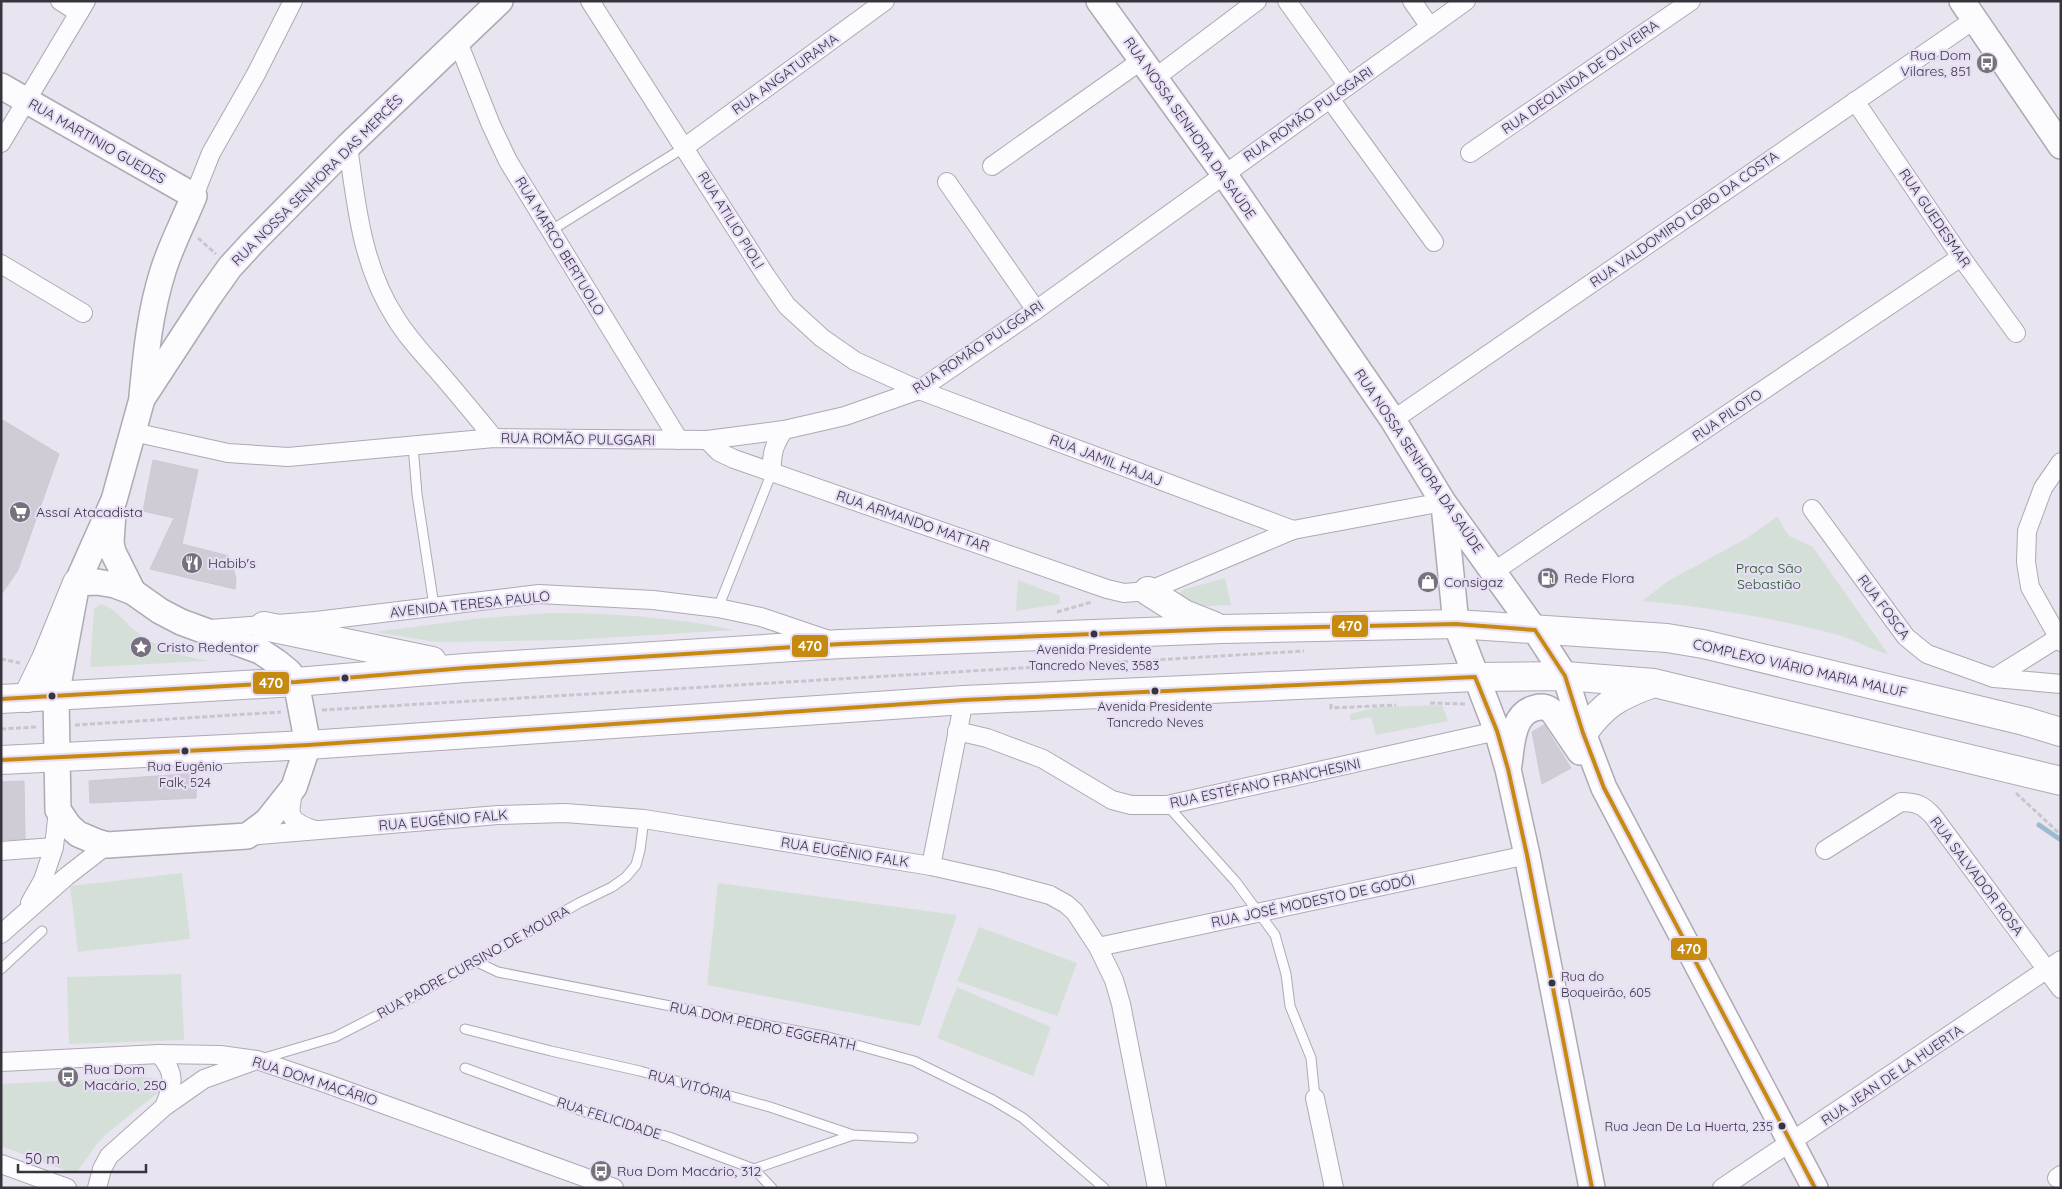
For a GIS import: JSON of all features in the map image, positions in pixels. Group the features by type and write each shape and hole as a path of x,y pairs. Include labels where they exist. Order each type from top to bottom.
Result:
{"highway":[{"path":"14,699 46,659 77,583"},
{"path":"1136,592 1222,629"},
{"path":"14,699 296,682 465,668 841,644 1222,629 1456,624 1535,630"},
{"path":"264,626 465,668"},
{"name":"COMPLEXO VIÁRIO MARIA MALUF","path":"1535,630 1667,638 1703,644 2024,721 2061,732"},
{"path":"1,760 308,746 964,700 1475,677 1565,676 1654,683 2061,781"},
{"path":"1583,733 1596,714 1608,704 1626,693 1654,683"},
{"path":"2024,721 2061,718"},
{"path":"1979,761 2061,799"}],"main road":[{"name":"RUA NOSSA SENHORA DAS MERCÊS","path":"58,810 56,696 77,583 114,500 142,399 230,268 253,242 348,146 500,1"},
{"name":"RUA NOSSA SENHORA DA SAÚDE","path":"1099,1 1224,174 1393,420 1444,502 1535,630 1565,676 1583,733 1604,788 1815,1188"},
{"path":"1969,10 2061,146"},
{"name":"RUA MARTINIO GUEDES","path":"1,86 194,196"},
{"path":"142,399 150,319 164,270 194,196"},
{"name":"AVENIDA TERESA PAULO","path":"114,500 111,543 117,562 133,592"},
{"path":"1444,502 1456,624 1497,731 1508,769 1527,855 1592,1188"},
{"name":"AVENIDA TERESA PAULO","path":"77,583 96,582 114,585 133,592 160,611 200,629"},
{"path":"200,629 260,651 289,672 296,682 308,746 294,787 268,821 247,836"},
{"path":"1508,769 1519,718 1526,711 1541,706 1548,708 1558,718 1604,788"},
{"name":"RUA EUGÊNIO FALK","path":"58,810 69,826 78,834 107,845 247,836"}],"street":[{"path":"1,143 82,7 60,1"},
{"path":"194,196 212,153 256,74 293,1"},
{"name":"RUA ATILIO PIOLI","path":"590,1 787,306 822,338 855,362 919,390"},
{"name":"RUA ANGATURAMA","path":"685,147 885,1"},
{"path":"992,166 1257,1"},
{"path":"1287,1 1348,86"},
{"path":"1412,1 1430,27"},
{"name":"RUA ROMÃO PULGGARI","path":"133,432 228,453 262,457 288,457 494,438 707,440 784,430 846,416 919,390 1036,310 1466,1"},
{"name":"RUA DEOLINDA DE OLIVEIRA","path":"1470,153 1691,1"},
{"name":"RUA VALDOMIRO LOBO DA COSTA","path":"1393,420 1855,101 1969,10"},
{"name":"RUA MARCO BERTUOLO","path":"458,42 508,161 680,440"},
{"path":"1330,99 1434,242"},
{"name":"RUA GUEDESMAR","path":"1855,101 1962,258 2016,333"},
{"path":"348,146 354,194 364,246 394,317 414,345 494,438"},
{"path":"948,182 1036,310"},
{"name":"RUA PILOTO","path":"1493,572 1962,258"},
{"path":"1,264 83,313"},
{"name":"RUA JAMIL HAJAJ","path":"919,390 1293,530"},
{"path":"772,472 773,449 777,439 784,430"},
{"name":"RUA ARMANDO MATTAR","path":"707,440 720,452 734,459 1106,590 1136,592"},
{"path":"1994,678 2059,640 2030,588 2026,562 2028,531 2044,488 2061,462"},
{"path":"1136,592 1293,530 1444,502"},
{"name":"RUA FOSCA","path":"1812,509 1906,637 1917,648 1927,654 1994,678 2061,684"},
{"name":"AVENIDA TERESA PAULO","path":"200,629 264,626 539,594 653,600 718,608 761,617 841,644"},
{"path":"931,866 964,700"},
{"name":"RUA ESTÉFANO FRANCHESINI","path":"957,731 987,738 1042,759 1112,800 1131,805 1167,806 1497,731"},
{"name":"RUA EUGÊNIO FALK","path":"294,787 289,809 292,817 300,825 318,831"},
{"name":"RUA SALVADOR ROSA","path":"1825,850 1901,802 1913,802 1924,806 2054,965 2061,989"},
{"path":"24,912 43,880 54,848 58,810"},
{"name":"RUA EUGÊNIO FALK","path":"247,836 536,813 613,815 931,866 1050,895 1066,904 1075,912 1098,947 1114,980 1121,1004 1157,1188"},
{"path":"1,934 24,912 107,845"},
{"path":"1,851 54,848"},
{"name":"RUA JOSÉ MODESTO DE GODÓI","path":"1098,947 1527,855"},
{"name":"RUA JEAN DE LA HUERTA","path":"1722,1188 2054,965"},
{"path":"160,1054 170,1068 172,1077 172,1087 164,1107"},
{"name":"RUA DOM MACÁRIO","path":"1,1062 160,1054 220,1054 257,1060 614,1188"},
{"path":"97,1188 102,1169 109,1156 164,1107 204,1079 221,1071 257,1060"},
{"path":"1315,1098 1334,1188"},
{"path":"1,1164 67,1188"}],"lane":[{"path":"550,231 685,147"},
{"path":"413,445 417,494 434,606"},
{"path":"718,608 772,472"},
{"path":"1167,806 1236,882 1260,912 1275,936 1286,974 1290,1006 1311,1058 1315,1098"},
{"name":"RUA PADRE CURSINO DE MOURA","path":"257,1060 335,1037 411,998 612,887 626,877 636,865 644,819"},
{"path":"1,969 42,931"},
{"name":"RUA DOM PEDRO EGGERATH","path":"475,961 498,972 828,1037 914,1061 993,1100 1023,1118 1104,1188"},
{"name":"RUA VITÓRIA","path":"465,1029 551,1052 640,1071 770,1107 853,1135 913,1138"},
{"name":"RUA FELICIDADE","path":"465,1068 582,1111 669,1137 754,1170 772,1188"},
{"path":"754,1170 853,1135"}],"path":[{"path":"183,224 230,268"},
{"path":"1,729 1304,651"},
{"path":"1420,703 1487,704"},
{"path":"1331,708 1400,704"},
{"path":"2009,787 2061,836"}],"green space":[{"name":"Praça São Sebastião","path":"1778,516 1789,536 1813,547 1888,654 1838,635 1790,623 1692,606 1642,601 1668,581 1747,538"},
{"path":"1225,578 1231,605 1189,607 1179,595 1182,590"},
{"path":"1018,580 1060,596 1059,604 1016,611"},
{"path":"100,604 114,611 133,629 159,646 208,661 90,667 94,609"},
{"path":"549,613 642,617 735,630 570,640 436,642 375,632 474,619"},
{"path":"1442,705 1448,721 1376,735 1371,717 1350,721 1350,714 1378,707"},
{"path":"182,873 190,939 78,952 70,886"},
{"path":"718,883 957,915 920,1026 707,985"},
{"path":"979,927 1077,963 1057,1016 957,981"},
{"path":"181,974 184,1040 69,1044 67,977"},
{"path":"957,987 1051,1027 1033,1076 937,1038"},
{"path":"141,1077 158,1079 161,1083 160,1091 105,1135 77,1172 73,1173 1,1146 1,1084"}],"building":[{"name":"Assaí Atacadista","path":"1,419 59,454 18,570 1,595"},
{"path":"153,460 198,470 182,544 229,556 236,578 235,589 150,569 174,518 143,511"},
{"path":"1544,725 1571,768 1542,784 1532,732"},
{"path":"197,773 196,798 90,803 89,781"},
{"path":"24,781 25,839 1,840 1,782"}],"waterway":[{"path":"2039,825 2061,840"}],"transit line":[{"name":"470","path":"1,699 296,682 465,668 841,644 1222,629 1456,624 1535,630 1565,676 1583,733 1604,788 1815,1188"},
{"name":"470","path":"1,760 308,745 964,700 1475,677 1497,731 1508,769 1527,855 1592,1188"}],"place":[{"name":"Rua Dom Vilares, 851","path":"1987,63"},
{"name":"Assaí Atacadista","path":"20,512"},
{"name":"Habib's","path":"192,563"},
{"name":"Rede Flora","path":"1548,578"},
{"name":"Consigaz","path":"1428,582"},
{"name":"Avenida Presidente Tancredo Neves, 3583","path":"1094,634"},
{"name":"Cristo Redentor","path":"141,647"},
{"name":"Avenida Presidente Tancredo Neves","path":"1155,691"},
{"name":"Rua Eugênio Falk, 524","path":"185,751"},
{"name":"Rua do Boqueirão, 605","path":"1552,983"},
{"name":"Rua Dom Macário, 250","path":"68,1077"},
{"name":"Rua Jean De La Huerta, 235","path":"1782,1126"},
{"name":"Rua Dom Macário, 312","path":"601,1171"}]}
